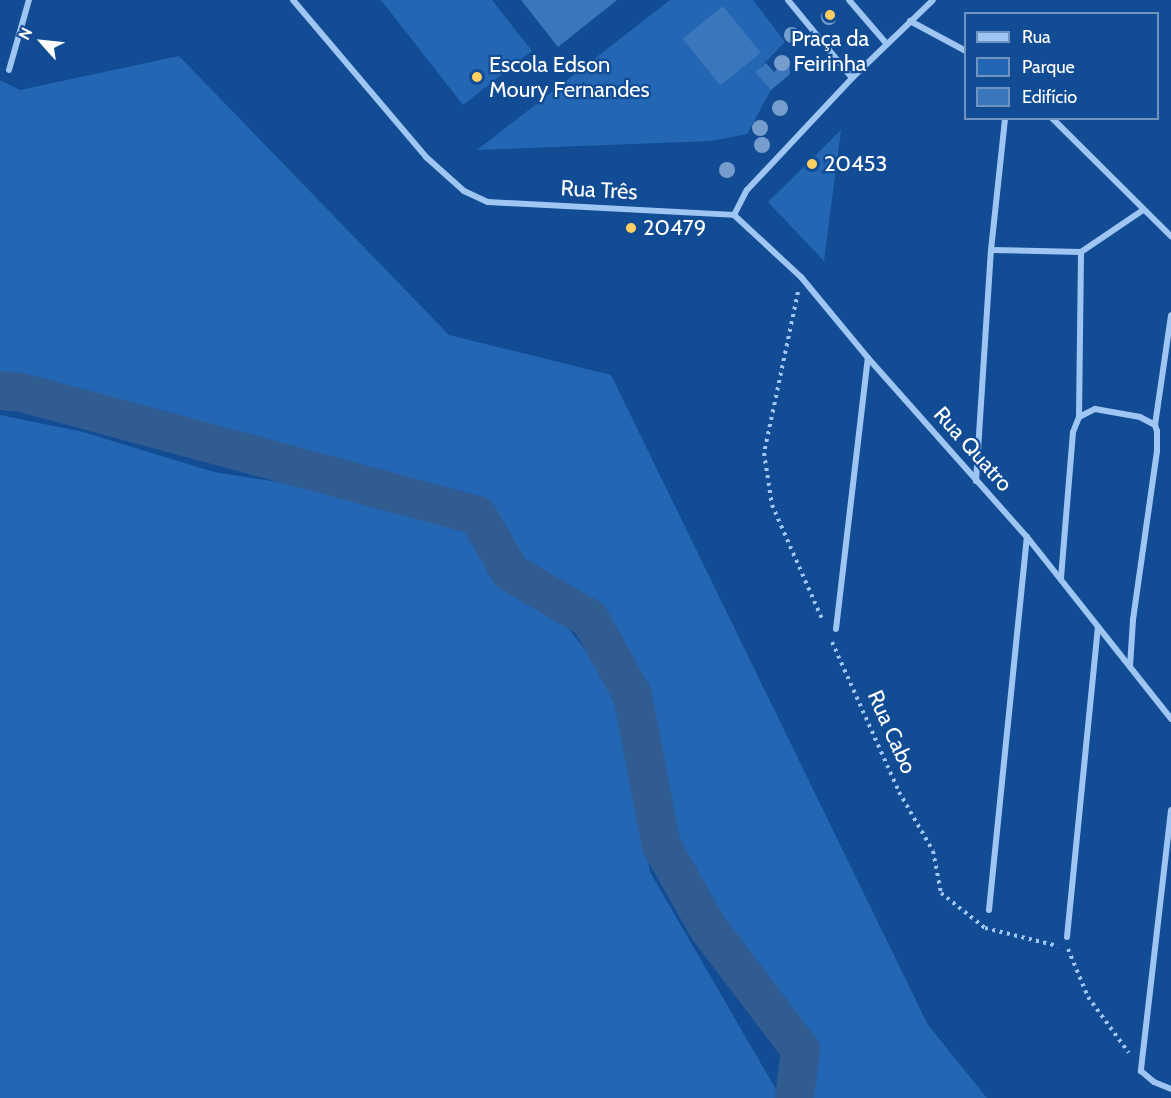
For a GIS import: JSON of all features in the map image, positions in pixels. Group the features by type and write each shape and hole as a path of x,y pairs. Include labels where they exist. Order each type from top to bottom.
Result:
{"street":[{"path":"9,70 29,0"},
{"name":"Rua Três","path":"292,0 426,157 464,191 488,202 734,215"},
{"path":"788,0 852,78"},
{"path":"849,0 886,42"},
{"path":"734,215 747,190 808,128 886,42 933,0"},
{"path":"910,21 964,50"},
{"path":"976,481 991,250 1005,120"},
{"path":"1054,120 1171,236"},
{"path":"991,250 1081,252 1143,210"},
{"name":"Rua Quatro","path":"734,215 801,277 868,358 1027,537 1171,719"},
{"path":"1061,578 1072,432 1079,417 1081,252"},
{"path":"1130,666 1133,620 1157,451 1155,425 1171,315"},
{"path":"836,629 868,358"},
{"path":"1079,417 1095,409 1140,417 1155,425"},
{"path":"989,910 1027,537"},
{"path":"1067,937 1098,628"},
{"path":"1171,810 1142,1071 1154,1082 1171,1089"}],"path":[{"path":"801,277 764,453 772,505 824,622"},
{"name":"Rua Cabo","path":"828,632 899,792 933,851 942,893 986,928 1069,949 1088,997 1142,1071"}],"green space":[{"path":"381,0 492,0 532,51 463,105"},
{"path":"670,0 753,0 785,42 756,72 771,90 747,134 711,141 477,150"},
{"path":"179,56 449,335 611,375 928,1025 987,1098 794,1098 800,1049 708,928 661,845 632,695 589,618 510,572 477,515 468,513 489,576 569,629 625,702 650,872 781,1098 0,1098 0,415 83,432 214,472 460,511 21,392 0,390 0,80 20,90"},
{"path":"841,130 824,261 768,202"}],"building":[{"path":"521,0 617,0 558,47"},
{"path":"723,6 761,53 720,85 683,39"},
{"path":"789,58 790,74 771,90 755,72 766,63 774,72"}],"waterway":[{"path":"0,390 21,392 477,515 510,572 589,618 632,695 661,845 708,928 800,1049 794,1098"}],"place":[{"name":"Praça da Feirinha","path":"830,15"},
{"name":"Escola Edson Moury Fernandes","path":"477,77"},
{"name":"20453","path":"812,164"},
{"name":"20479","path":"631,228"}]}
